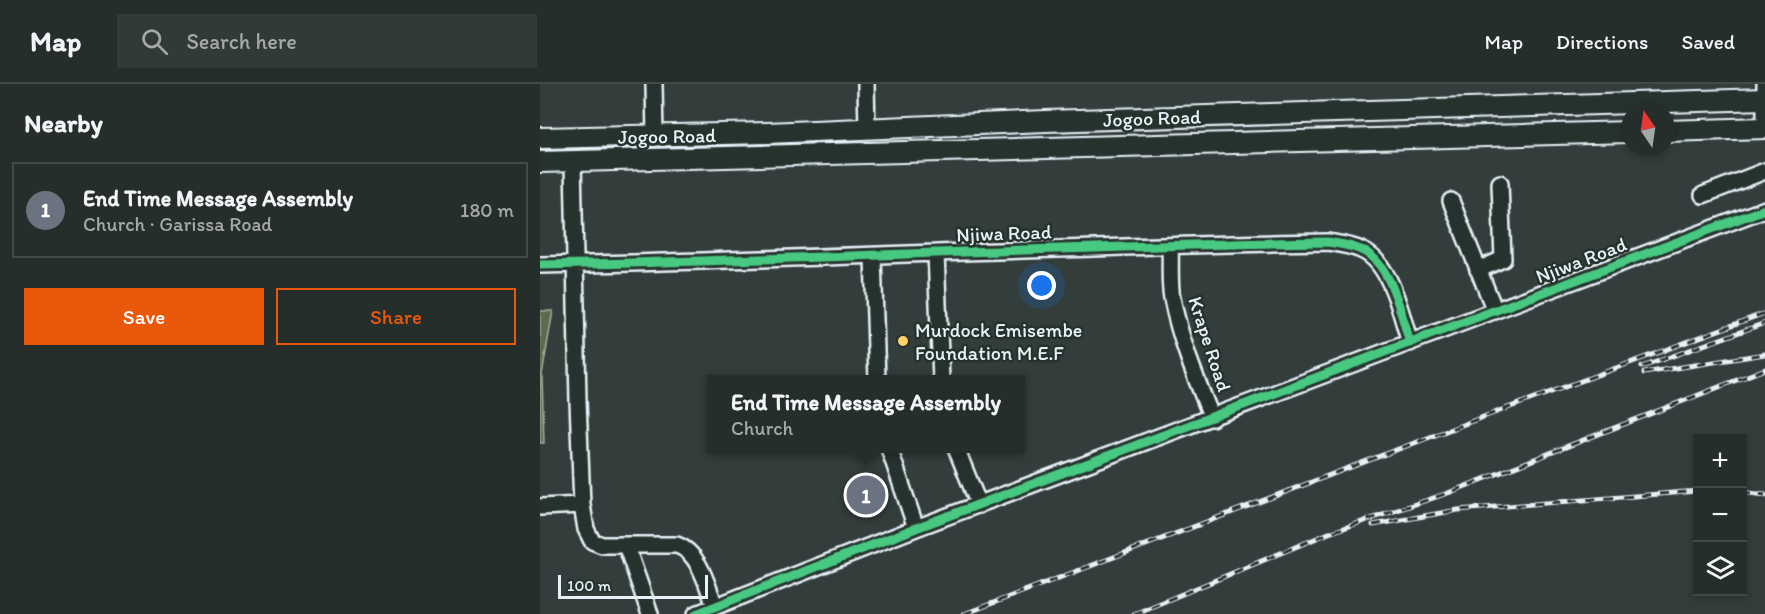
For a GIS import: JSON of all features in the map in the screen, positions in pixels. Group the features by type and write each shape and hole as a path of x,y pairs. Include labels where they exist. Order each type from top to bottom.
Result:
{"main road":[{"name":"Jogoo Road","path":"540,138 655,137 1046,121 1370,112 1764,94"},
{"path":"1370,112 1370,138"},
{"path":"1045,148 1046,121"},
{"path":"1675,131 1765,128"},
{"name":"Jogoo Road","path":"540,162 1621,132"}],"street":[{"path":"654,84 655,137"},
{"path":"866,84 867,129"},
{"path":"1764,94 1765,128"},
{"path":"573,161 578,401 582,505 586,530 592,541 602,546 677,545 685,548 697,564 715,606"},
{"path":"1703,195 1765,171"},
{"path":"1478,270 1503,259 1500,183"},
{"path":"1451,201 1495,311"},
{"name":"Njiwa Road","path":"696,614 916,528 1765,208"},
{"name":"Njiwa Road","path":"540,265 1329,242 1361,250 1371,256 1393,288 1410,343"},
{"name":"Krape Road","path":"1170,247 1172,296 1180,331 1192,369 1212,418"},
{"path":"936,253 940,375"},
{"path":"873,256 877,375"},
{"path":"891,453 916,528"},
{"path":"958,453 979,505"},
{"path":"540,507 582,505"},
{"path":"626,545 650,614"}],"green space":[{"path":"540,311 553,311 542,375 544,443 540,443"}],"railway":[{"path":"964,614 1467,423 1765,313"},
{"path":"1642,367 1765,323"},
{"path":"1644,373 1765,354"},
{"path":"1134,614 1329,533 1448,493 1765,369"},
{"path":"1373,525 1458,510 1693,491"},
{"path":"1747,493 1765,495"}],"cycle path":[{"path":"696,614 916,528 1765,209"},
{"path":"540,265 1328,242 1361,250 1371,256 1380,266 1393,290 1410,343"}],"place":[{"name":"Murdock Emisembe Foundation M.E.F","path":"903,341"},
{"name":"End Time Message Assembly","path":"866,495"}]}
